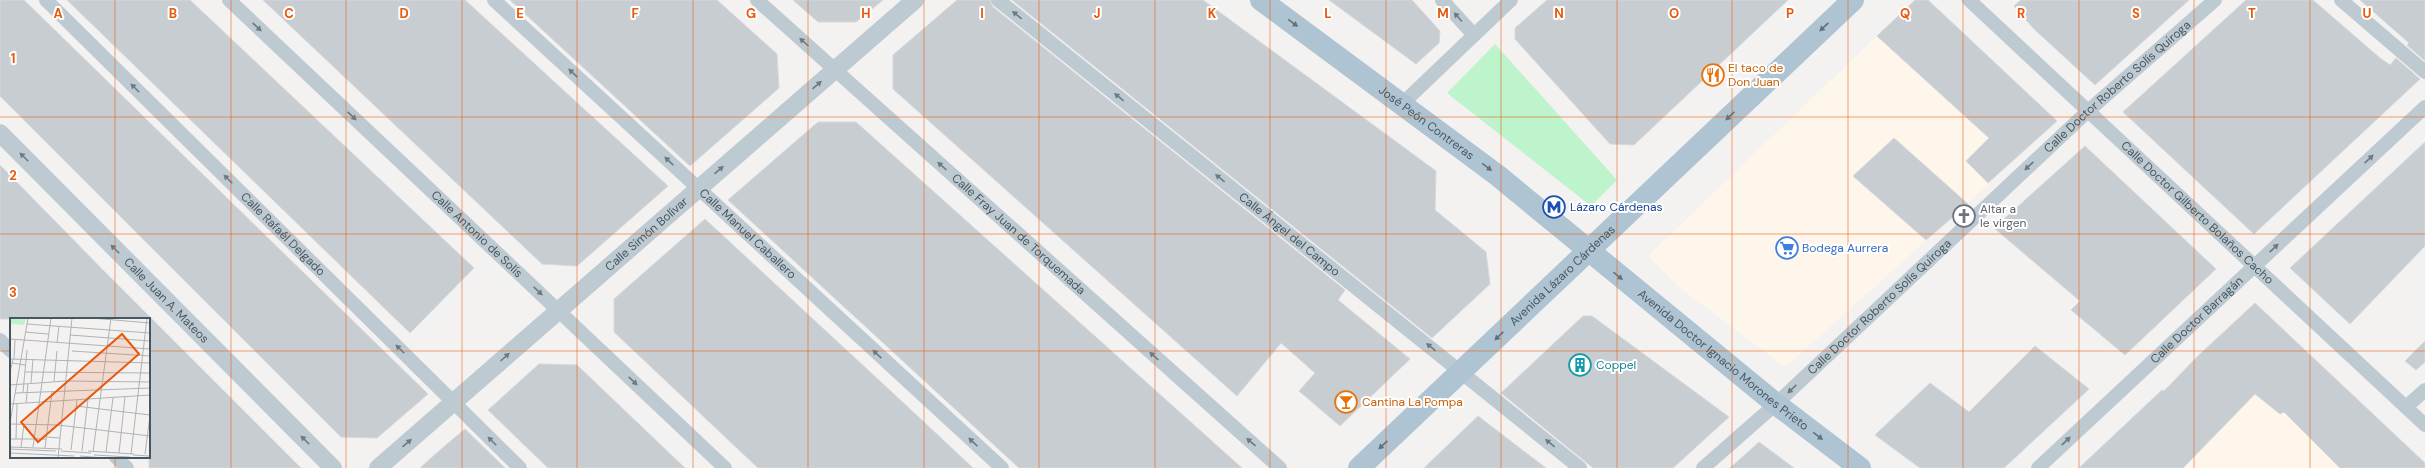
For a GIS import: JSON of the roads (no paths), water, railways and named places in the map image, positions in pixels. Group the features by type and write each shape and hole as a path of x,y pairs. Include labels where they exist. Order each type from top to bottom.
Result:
{"main road":[{"name":"José Peón Contreras","path":"1261,0 1497,175 1588,251"},
{"name":"Avenida Lázaro Cárdenas","path":"1359,468 1853,0"},
{"name":"Avenida Doctor Ignacio Morones Prieto","path":"1588,251 1776,404 1860,468"}],"street":[{"name":"Calle Rafaél Delgado","path":"46,0 520,468"},
{"name":"Calle Antonio de Solís","path":"229,0 725,468"},
{"name":"Calle Manuel Caballero","path":"494,0 1002,468"},
{"name":"Calle Fray Juan de Torquemada","path":"757,0 1280,468"},
{"name":"Calle Simón Bolívar","path":"378,468 915,0"},
{"name":"Calle Ángel del Campo","path":"998,0 1580,468"},
{"path":"1442,0 1473,34"},
{"path":"1402,104 1473,34 1511,0"},
{"name":"Calle Doctor Gilberto Bolaños Cacho","path":"1969,0 2425,425"},
{"name":"Calle Doctor Roberto Solís Quiroga","path":"1703,468 1776,404 2088,111 2215,0"},
{"path":"2341,0 2425,72"},
{"name":"Calle Doctor Barragán","path":"2038,468 2425,107"},
{"name":"Calle Juan A. Mateos","path":"0,133 333,468"},
{"path":"0,340 10,350"},
{"path":"2406,407 2425,390"},
{"path":"117,458 127,468"}],"place":[{"name":"El taco de Don Juan","path":"1713,75"},
{"name":"Lázaro Cárdenas","path":"1554,207"},
{"name":"Altar a le virgen","path":"1964,216"},
{"name":"Bodega Aurrera","path":"1787,248"},
{"name":"Coppel","path":"1580,365"},
{"name":"Cantina La Pompa","path":"1346,402"}]}
